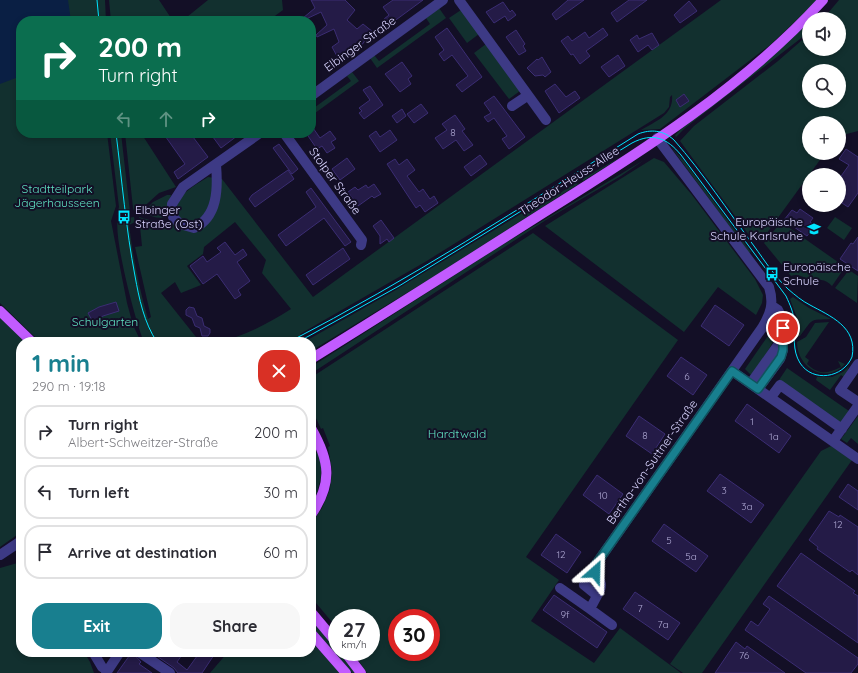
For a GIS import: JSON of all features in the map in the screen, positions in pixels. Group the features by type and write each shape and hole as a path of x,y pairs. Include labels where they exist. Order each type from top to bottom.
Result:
{"main road":[{"name":"Theodor-Heuss-Allee","path":"316,356 514,232 657,138 729,85 788,35 823,0"},
{"path":"0,311 27,337"},
{"path":"316,439 326,464 327,480 320,501 316,507"},
{"path":"316,618 328,632"},
{"path":"316,639 346,673"},
{"path":"352,661 361,673"}],"street":[{"name":"Elbinger Straße","path":"316,92 443,0"},
{"path":"459,0 546,120"},
{"path":"512,106 528,96"},
{"path":"216,165 218,185 213,210 206,221 194,228 180,224 173,217 172,211 175,197 182,187 253,138"},
{"name":"Stolper Straße","path":"288,138 362,240 361,245"},
{"path":"657,138 769,286 773,300 772,306 778,310 782,318 783,338 755,386"},
{"name":"Bertha-von-Suttner-Straße","path":"598,594 595,594 584,585 594,567 762,328 772,306"},
{"path":"858,364 840,390 858,402"},
{"path":"732,371 858,459"},
{"path":"771,397 780,385 842,429"},
{"path":"833,441 858,406"},
{"path":"0,554 16,544"},
{"path":"590,608 602,587 602,582 595,572 594,567"},
{"path":"560,588 612,625"},
{"path":"96,657 106,672 116,657"},
{"path":"146,657 170,673"}],"green space":[{"name":"Stadtteilpark Jägerhausseen","path":"0,0 105,0 106,16 16,16 16,138 108,138 116,206 111,221 127,303 133,325 139,337 35,337 0,303"},
{"path":"109,0 159,0 170,16 111,16"},
{"path":"208,0 282,0 283,10 275,16 188,16"},
{"path":"721,0 818,0 805,12 802,12 802,15 770,45 660,129 641,130 663,117 670,108 672,95 670,97 669,107 664,113 425,262 300,334 302,337 236,337 273,320 291,309 262,273 266,260 235,222 204,247 203,254 187,266 201,285 181,293 175,282 161,293 196,337 142,337 131,300 122,261 117,228 118,219 134,217 135,222 129,225 134,261 148,319 151,317 135,247 142,246 139,217 160,223 171,220 180,198 208,177 222,179 313,297"},
{"path":"839,0 858,0 858,131 846,134 846,116 802,116 802,160 820,160 814,168 802,168 802,185 761,241 755,235 749,235 680,141 694,126 778,61 802,40 802,56 846,56 846,12 829,12"},
{"path":"439,8 446,18 377,68 370,58 374,55 379,61 430,24 426,18"},
{"path":"461,10 479,34 467,43 449,18"},
{"path":"802,27 802,37 800,39 685,128 676,137 675,135 680,130 725,96"},
{"path":"486,44 520,91 509,99 474,53"},
{"path":"352,72 359,81 316,112 316,106 351,81 347,76"},
{"path":"111,138 122,138 130,212 117,215 119,207"},
{"path":"126,138 144,138 176,187 159,193 138,212 134,211"},
{"path":"671,147 684,161 751,252 749,253"},
{"path":"624,155 433,277 316,348 316,337 313,337 394,291 534,206 536,208 576,183 578,184 583,181 582,179"},
{"path":"654,158 664,162 692,195 755,279 763,295 762,303 756,315 718,287 684,332 545,226"},
{"name":"Hardtwald","path":"644,160 621,176 549,218 316,370 316,364 499,247"},
{"path":"167,195 171,195 169,202 169,216 162,218 143,212 153,202"},
{"path":"835,217 852,228 844,240 827,228"},
{"path":"781,222 845,267 832,286 824,281 809,279 798,275 791,276 764,243"},
{"name":"Hardtwald","path":"533,233 678,340 526,557 559,580 531,621 594,663 620,628 681,673 367,673 359,661 380,661 380,609 328,609 328,617 316,603 316,517 322,508 330,489 332,470 328,447 330,446 323,428 321,429 316,418 316,374"},
{"path":"849,270 858,276 857,303 835,288"},
{"path":"793,297 809,308 831,319 812,321 800,336 797,337 797,318 790,299"},
{"path":"0,317 21,337 16,337 16,536 0,547"},
{"path":"775,319 777,325 774,340 765,356 751,375 745,369 772,330 770,324"},
{"path":"829,322 805,357 809,360 807,364 819,372 827,372 841,367 829,373 821,373 814,371 807,366 798,351 797,342 806,337 815,323"},
{"path":"838,361 845,364 841,367"},
{"path":"849,366 845,378 841,375 830,390 816,380 817,377 832,377 843,372"},
{"path":"787,368 849,411 839,426 777,383"},
{"path":"858,416 858,444 851,438 847,443 841,439"},
{"path":"831,446 852,460 702,673 683,673 670,664 821,451"},
{"path":"316,452 322,464 322,472 316,495"},
{"path":"16,563 16,657 87,657 94,673 0,673 0,568"},
{"path":"316,624 328,639 328,645 316,632"},
{"path":"316,647 340,673 210,673 224,657 316,657"},
{"path":"342,661 346,661 356,673 352,673"}],"water":[{"path":"0,0 68,0 70,16 16,16 16,78 0,84"}],"building":[{"path":"311,0 345,0 355,10 347,20 357,29 363,24 373,32 358,49 338,58 332,47 339,42 334,29 317,37 316,35 327,25 321,12 312,16 305,16 315,8"},
{"path":"393,0 423,0 389,25 384,19 389,15 383,7"},
{"path":"568,0 584,0 556,20 552,14"},
{"path":"629,0 647,0 617,22 611,13"},
{"path":"689,1 697,11 680,23 674,15"},
{"path":"503,2 510,12 512,10 516,15 508,21 505,16 494,23 486,12"},
{"path":"447,28 482,77 462,92 456,85 468,76 452,55 444,61 439,54 444,50 435,37"},
{"path":"603,28 608,35 586,51 590,56 580,64 573,54 571,55 561,41 568,36 572,41 585,32 589,38"},
{"path":"516,30 525,44 523,46 526,51 519,55 506,37"},
{"path":"652,33 659,45 652,50 648,45 638,52 630,40 637,35 639,39"},
{"path":"618,55 625,66 609,77 601,67"},
{"path":"542,57 551,72 545,77 543,75 535,76 527,68 537,59 538,60"},
{"path":"402,62 412,76 408,79 411,84 400,92 385,74"},
{"path":"555,84 566,97 575,91 580,98 559,113 545,91"},
{"path":"370,86 383,105 364,119 359,113 362,111 359,108 370,100 363,90"},
{"path":"684,94 689,101 680,107 676,100"},
{"path":"494,96 525,137 509,149 502,139 507,136 494,118 488,122 484,117 491,113 484,103"},
{"path":"421,104 428,113 414,123 407,114"},
{"path":"402,109 406,116 397,123 392,116"},
{"path":"455,115 465,129 462,131 473,145 464,151 456,140 443,149 435,138 447,130 442,124"},
{"path":"390,130 397,140 380,152 369,136 376,131 380,137"},
{"path":"330,131 336,139 331,142 335,148 327,153 322,146 317,149 309,138 316,138 316,132 320,138"},
{"path":"167,138 194,138 208,157 178,179 174,172 185,164"},
{"path":"214,138 234,138 221,148"},
{"path":"279,144 298,169 292,174 273,148"},
{"path":"846,149 858,157 858,193 848,207 846,206 846,169 849,165 841,160 846,160"},
{"path":"480,155 487,164 471,176 464,167"},
{"path":"347,158 355,169 340,180 332,169"},
{"path":"395,159 399,165 407,159 415,170 407,176 419,192 423,189 430,199 434,196 438,203 425,212 420,205 416,208 387,164"},
{"path":"288,170 294,179 255,207 249,199 252,195"},
{"path":"374,184 381,194 374,198 372,196 358,206 348,192 355,187 358,190 366,185 368,188"},
{"path":"311,188 351,242 345,246 324,218 286,246 278,235 316,207 306,192"},
{"path":"800,209 802,212 813,218 810,222 815,226 807,236 784,220 792,210 797,213"},
{"path":"381,220 394,238 389,242 387,239 380,244 380,236 373,226"},
{"path":"858,237 858,271 840,259 851,243 853,244"},
{"path":"225,242 235,255 243,249 247,255 237,262 250,281 238,290 241,295 235,299 217,274 203,284 190,266 203,256 207,262 221,252 217,248"},
{"path":"343,248 350,259 313,285 306,275"},
{"path":"116,302 119,311 103,316 93,322 88,313 99,307"},
{"path":"715,305 744,325 729,346 701,326"},
{"path":"189,307 194,308 197,316 202,318 204,326 210,329 208,336 202,336 200,328 195,326 192,318 186,315 186,310"},
{"path":"681,357 707,375 693,395 667,376"},
{"path":"747,404 791,436 779,453 735,421"},
{"path":"639,416 665,434 652,454 626,436"},
{"path":"720,474 764,505 751,523 707,491"},
{"path":"597,475 623,494 609,514 583,495"},
{"path":"848,484 858,491 858,510 839,497"},
{"path":"829,511 839,517 840,515 858,527 858,575 852,570 850,572 817,549 818,547 809,540"},
{"path":"664,524 708,556 696,572 652,541"},
{"path":"556,534 581,552 567,573 541,555"},
{"path":"801,553 855,591 853,593 858,596 858,643 777,586"},
{"path":"635,592 680,623 668,640 623,609"},
{"path":"554,595 607,632 597,648 543,610"},
{"path":"769,596 858,658 858,664 851,673 806,673 745,630 751,621 758,626 770,609 763,604"},
{"path":"736,642 745,649 747,646 785,673 715,673"},
{"path":"128,657 136,657 141,662 139,664 152,673 117,673"},
{"path":"158,657 180,657 177,662 187,670 196,657 213,657 202,673 178,673 174,668"}],"tram line":[{"path":"97,0 99,16"},
{"path":"298,337 422,268 638,134 648,131 657,131 666,134 674,140 685,153 770,269 788,289 801,300 834,318 841,324 847,330 853,347 852,357 848,364 842,370 835,373 828,375 812,373 800,363 797,358 794,343 792,309 786,296 676,149 665,141 653,137 632,143 399,286 307,337"},
{"path":"117,138 127,223 140,302 145,319 153,337"}],"place":[{"name":"Elbinger Straße (Ost)","path":"124,217"},
{"name":"Europäische Schule Karlsruhe","path":"814,229"},
{"name":"Europäische Schule","path":"772,274"}],"route":[{"path":"595,572 594,567 732,371 758,389 781,357 783,350 783,328"}],"park label":[{"name":"Schulgarten","path":"105,322"}]}
